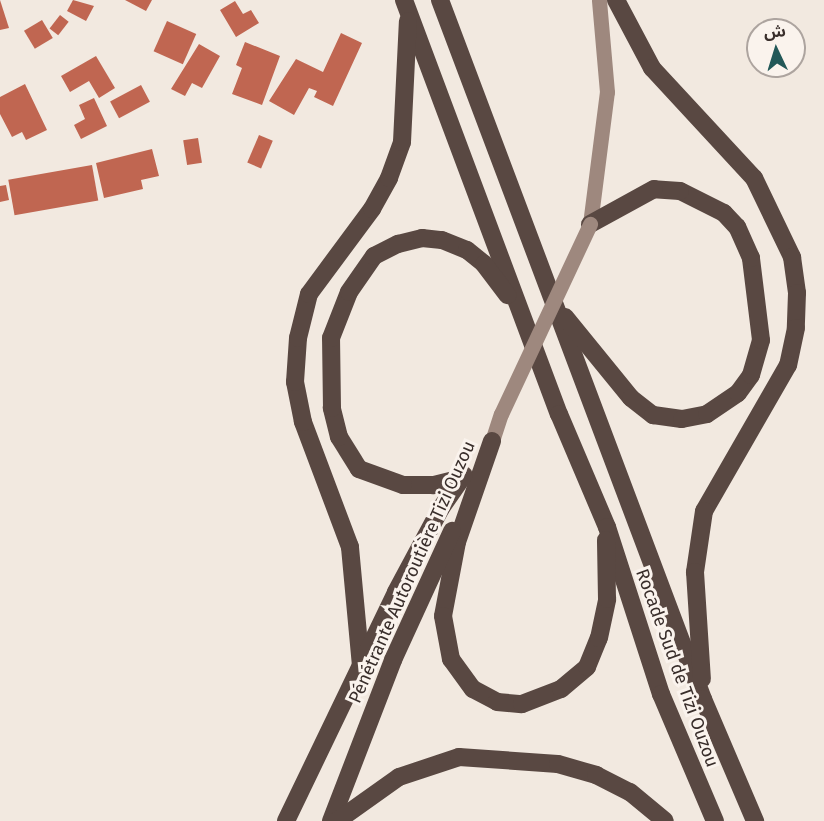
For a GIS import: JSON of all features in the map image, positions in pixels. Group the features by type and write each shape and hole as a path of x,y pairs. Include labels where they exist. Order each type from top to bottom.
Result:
{"highway":[{"path":"616,0 652,68 754,178 792,257 797,293 796,328 788,364 710,496 700,528 695,573 703,699"},
{"path":"442,2 703,699 755,821"},
{"path":"406,7 521,316"},
{"path":"361,666 350,547 303,422 295,382 298,338 309,294 372,209 389,178 402,142 406,7"},
{"path":"558,309 631,398 653,415 682,419 707,414 727,404 750,375 761,340 751,258 737,227 724,213 688,193 654,189 590,224"},
{"path":"462,478 433,485 402,485 359,469 339,437 332,408 328,372 331,338 338,314 374,256 398,244 422,238 442,240 467,250 484,264 521,316"},
{"name":"Rocade Sud de Tizi Ouzou","path":"521,316 608,527 662,694 715,821"},
{"path":"492,441 457,542 443,616 451,659 473,689 497,702 522,704 561,690 587,667 600,638 607,599 608,527"},
{"name":"Pénétrante Autoroutière Tizi Ouzou","path":"286,821 424,538 462,478 492,441"},
{"name":"Pénétrante Autoroutière Tizi Ouzou","path":"331,821 393,660 492,441"},
{"path":"338,821 399,777 459,757 558,764 596,775 630,792 665,821"}],"main road":[{"path":"492,441 501,414 590,224 607,92 599,0"}],"building":[{"path":"0,0 9,28 0,30"},
{"path":"73,0 94,6 86,21 67,11"},
{"path":"125,0 152,0 146,11"},
{"path":"235,1 243,14 251,10 259,23 236,37 220,10"},
{"path":"60,15 69,22 58,35 50,28"},
{"path":"42,20 53,38 35,49 24,31"},
{"path":"167,21 196,34 183,64 154,51"},
{"path":"341,33 362,43 333,106 314,97 317,91 309,88 294,115 269,101 296,59 323,72"},
{"path":"245,42 280,56 262,105 232,94 242,68 236,65"},
{"path":"199,44 220,56 202,88 192,83 185,96 171,89"},
{"path":"96,56 115,88 99,98 89,81 70,92 61,76"},
{"path":"25,84 47,130 26,140 22,132 12,137 0,114 0,97"},
{"path":"141,85 150,102 119,118 110,101"},
{"path":"94,98 107,126 81,139 74,125 85,119 79,105"},
{"path":"259,135 273,141 261,168 247,163"},
{"path":"198,138 202,163 187,165 183,140"},
{"path":"152,149 159,176 141,180 143,189 104,198 96,163"},
{"path":"92,165 98,200 15,215 8,180"},
{"path":"6,185 9,200 0,202 0,186"}]}
